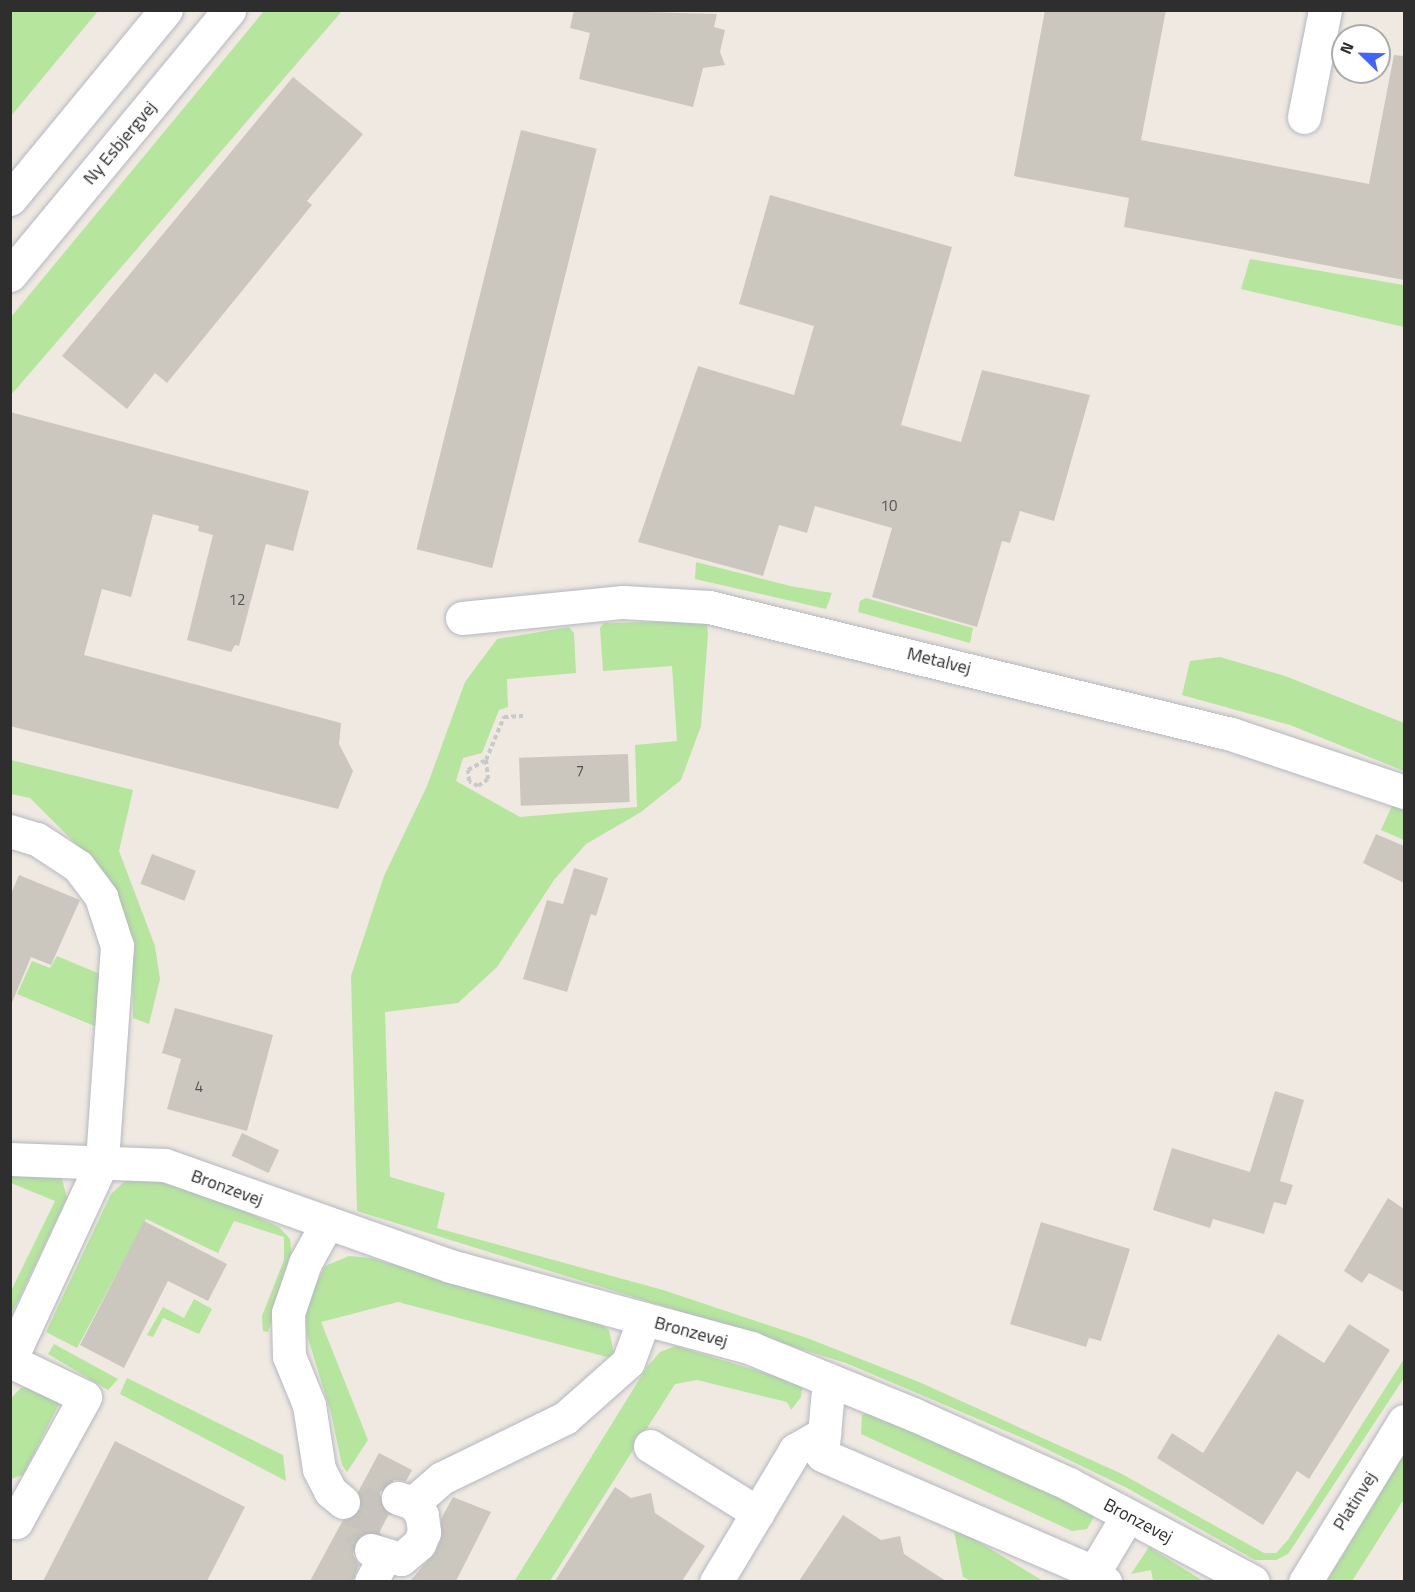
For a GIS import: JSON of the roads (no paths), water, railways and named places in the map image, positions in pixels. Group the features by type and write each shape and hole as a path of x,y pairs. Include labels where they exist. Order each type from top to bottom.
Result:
{"street":[{"path":"10,199 166,10"},
{"name":"Ny Esbjergvej","path":"10,275 229,10"},
{"path":"1304,117 1324,10"},
{"name":"Metalvej","path":"462,618 623,602 709,607 1231,734 1404,792"},
{"path":"10,831 37,840 78,867 101,897 117,946 102,1162 10,1360 86,1397 16,1522 10,1519"},
{"name":"Bronzevej","path":"10,1159 165,1165 326,1225 450,1266 751,1348 1059,1480 1253,1581"},
{"path":"326,1225 305,1263 288,1313 289,1356 309,1404 319,1468 330,1491 343,1502"},
{"path":"385,1566 413,1553 424,1532 422,1515 405,1500 442,1478 565,1418 628,1362 644,1319"},
{"path":"829,1380 822,1455 1100,1577 1128,1515"},
{"name":"Platinvej","path":"1305,1581 1404,1421"},
{"path":"716,1581 795,1450 824,1433"},
{"path":"650,1446 758,1513"}],"tunnel":[{"path":"371,1550 360,1530 367,1512 382,1497 398,1498"}]}
